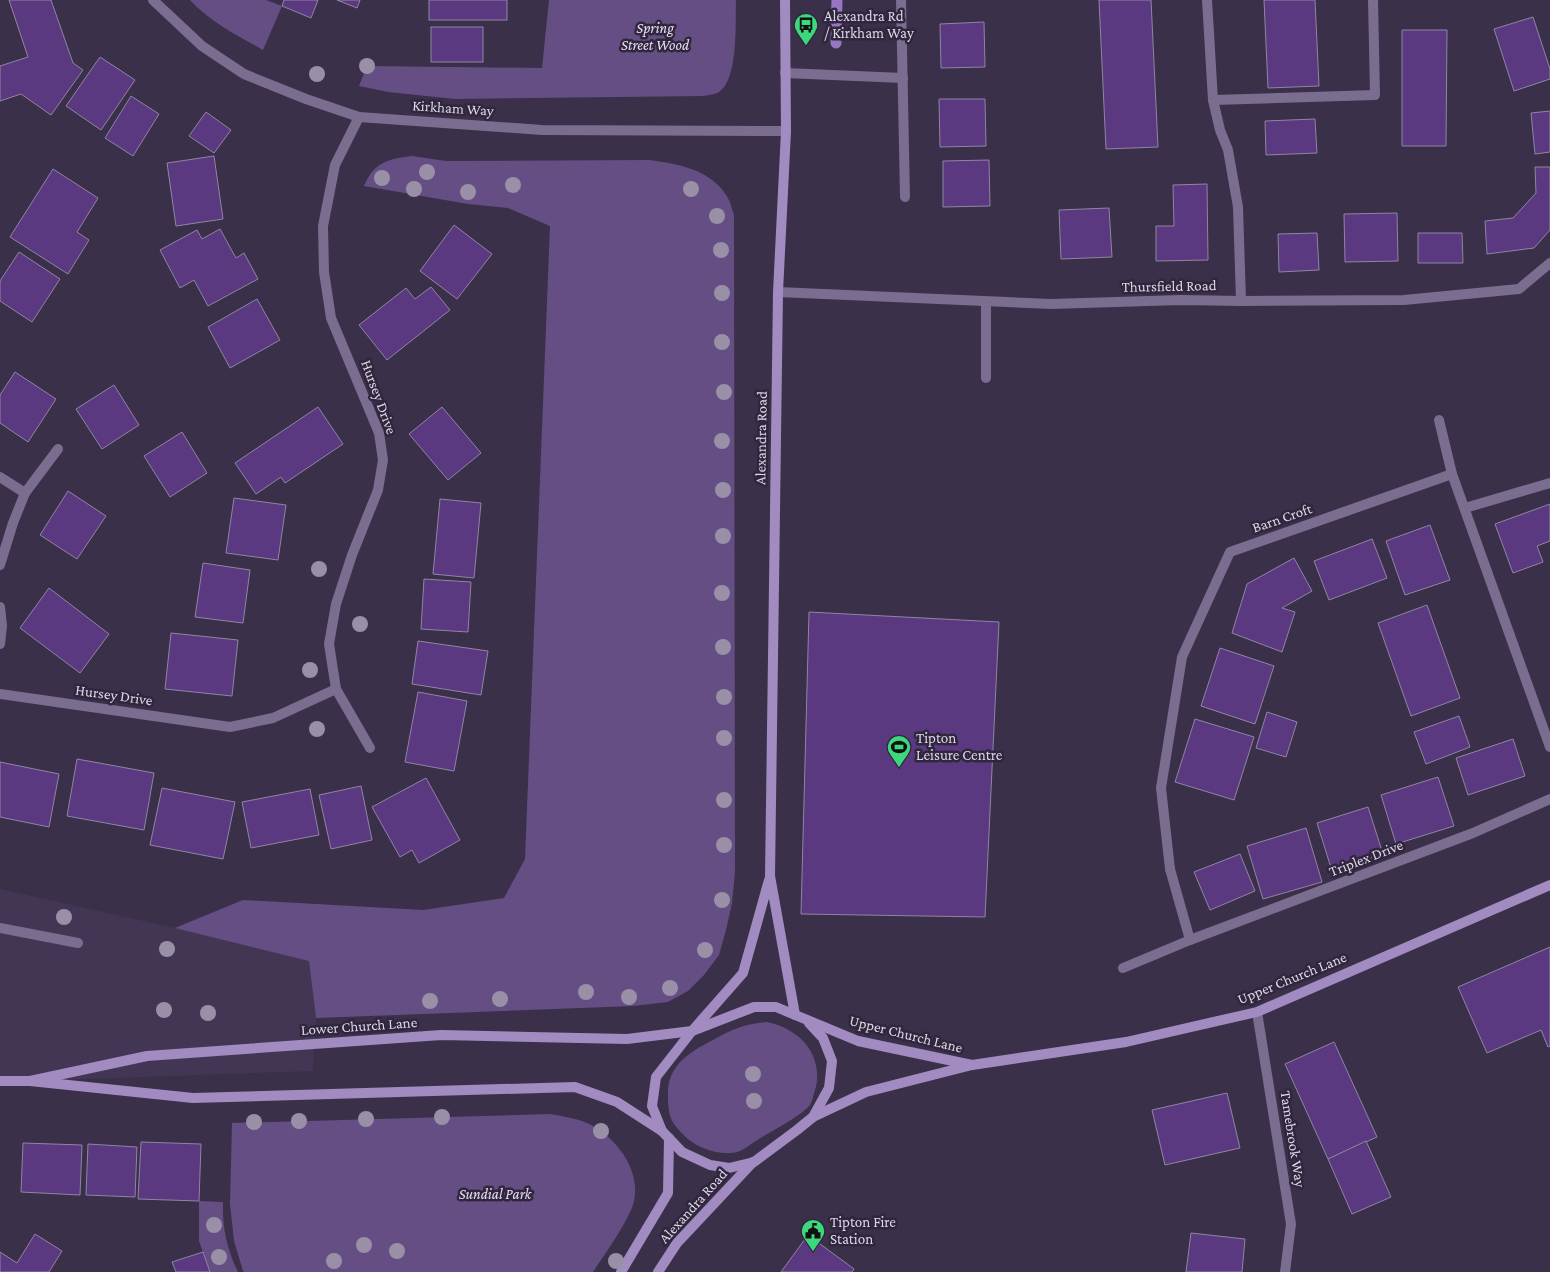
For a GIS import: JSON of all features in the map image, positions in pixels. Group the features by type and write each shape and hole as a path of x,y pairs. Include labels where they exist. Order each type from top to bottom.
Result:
{"main road":[{"name":"Alexandra Road","path":"785,0 786,131 778,292 770,876 795,1015"},
{"name":"Alexandra Road","path":"692,1031 743,973 770,876"},
{"name":"Upper Church Lane","path":"813,1117 866,1092 972,1065 1126,1042 1256,1012 1550,885"},
{"path":"754,1006 776,1007 795,1015 805,1019 823,1038 832,1062 828,1088 813,1117 754,1162 729,1168 710,1165 682,1152 666,1134 652,1106 656,1077 692,1031 754,1006"},
{"name":"Upper Church Lane","path":"805,1019 858,1041 972,1065"},
{"name":"Lower Church Lane","path":"30,1082 147,1056 441,1035 627,1039 692,1031"},
{"name":"Lower Church Lane","path":"0,1081 30,1082 193,1098 575,1087 617,1102 666,1134"},
{"name":"Alexandra Road","path":"621,1272 668,1193 666,1134"},
{"name":"Alexandra Road","path":"658,1272 677,1243 754,1162"}],"street":[{"name":"Kirkham Way","path":"153,0 202,46 244,74 306,99 359,117 542,130 786,131"},
{"path":"901,0 904,197"},
{"path":"1207,0 1213,100 1220,130 1228,150 1238,207 1241,301"},
{"path":"1213,100 1375,94 1373,0"},
{"path":"785,73 902,78"},
{"name":"Hursey Drive","path":"359,117 335,166 323,226 324,272 331,318 379,433 382,460 378,490 352,555 336,604 329,644 336,689 370,748"},
{"name":"Thursfield Road","path":"778,292 1051,304 1181,300 1404,300 1519,289 1550,263"},
{"path":"986,302 986,378"},
{"path":"1439,420 1452,474 1550,747"},
{"path":"0,565 25,493 58,449"},
{"name":"Barn Croft","path":"1190,940 1170,869 1161,788 1182,656 1230,552 1452,474"},
{"path":"0,477 25,493"},
{"path":"1464,508 1550,483"},
{"path":"0,607 2,626 0,644"},
{"name":"Hursey Drive","path":"0,694 230,727 273,718 336,689"},
{"name":"Triplex Drive","path":"1123,968 1190,940 1473,833 1550,799"},
{"path":"0,928 78,942"},
{"name":"Tamebrook Way","path":"1256,1012 1291,1224 1285,1272"}],"shaded area":[{"path":"0,889 175,928 243,900 309,961 316,1018 313,1071 0,1081"}],"green space":[{"path":"190,0 266,0 282,6 263,50 215,22"},
{"name":"Spring Street Wood","path":"549,0 736,0 735,49 730,75 718,93 704,96 455,99 388,92 359,86 367,66 542,68"},
{"path":"412,156 446,161 649,160 672,164 695,170 714,182 729,200 734,215 735,872 732,903 719,955 704,975 688,991 668,1002 633,1006 316,1018 309,961 175,928 243,900 423,910 504,898 525,859 550,226 508,208 468,204 364,186 372,172 383,163 389,160"},
{"path":"767,1022 778,1025 798,1036 812,1053 816,1063 817,1075 816,1087 810,1105 793,1118 740,1151 731,1153 718,1152 696,1145 674,1124 670,1115 668,1087 675,1069 680,1062 695,1050 720,1036 745,1026"},
{"name":"Sundial Park","path":"550,1114 578,1120 598,1129 618,1148 632,1171 635,1197 631,1210 593,1272 243,1271 234,1241 230,1204 232,1123"},
{"path":"199,1201 223,1202 226,1238 238,1272 210,1272 199,1241"}],"building":[{"path":"9,0 51,0 73,63 83,70 51,115 21,94 0,101 0,66 28,57"},
{"path":"284,0 318,0 311,18 282,6"},
{"path":"337,0 360,0 357,8"},
{"path":"429,0 507,0 507,20 429,20"},
{"path":"1099,0 1151,0 1158,147 1106,149"},
{"path":"1264,0 1315,0 1319,86 1268,88"},
{"path":"1533,17 1550,69 1550,79 1514,91 1494,29"},
{"path":"984,22 985,67 941,68 940,24"},
{"path":"431,27 483,27 483,62 431,62"},
{"path":"1402,30 1447,30 1446,146 1402,146"},
{"path":"100,57 135,80 101,130 66,106"},
{"path":"131,96 159,114 133,156 105,138"},
{"path":"939,99 985,99 986,146 940,147"},
{"path":"1550,111 1550,152 1535,154 1531,113"},
{"path":"206,112 231,130 214,153 189,136"},
{"path":"1315,119 1317,153 1266,155 1265,121"},
{"path":"214,156 223,219 176,226 167,163"},
{"path":"989,160 990,206 943,207 943,161"},
{"path":"1535,167 1550,167 1550,230 1534,248 1487,254 1485,221 1513,218 1536,193"},
{"path":"53,169 98,198 77,232 89,240 68,274 10,237"},
{"path":"1207,184 1208,260 1156,261 1156,226 1174,226 1173,185"},
{"path":"1109,208 1112,257 1061,259 1059,210"},
{"path":"1397,213 1398,261 1345,262 1344,214"},
{"path":"454,225 492,254 457,299 420,271"},
{"path":"220,229 236,258 244,253 258,279 208,306 194,280 180,288 160,250 197,230 202,239"},
{"path":"1317,233 1319,270 1279,272 1278,234"},
{"path":"1418,233 1462,233 1463,263 1418,263"},
{"path":"19,252 60,279 32,322 0,301 0,281"},
{"path":"431,287 450,310 387,360 359,325 406,288 415,299"},
{"path":"257,299 280,340 230,368 208,327"},
{"path":"15,372 56,399 28,442 0,423 0,395"},
{"path":"114,385 139,425 102,449 76,409"},
{"path":"318,407 343,444 285,483 281,477 256,494 235,463"},
{"path":"442,407 481,453 448,480 409,434"},
{"path":"182,432 207,473 170,497 144,456"},
{"path":"68,491 106,516 77,559 40,535"},
{"path":"234,498 286,505 278,560 226,553"},
{"path":"440,499 481,503 474,578 433,574"},
{"path":"1550,504 1550,541 1537,546 1543,562 1513,573 1495,524"},
{"path":"1430,525 1450,580 1405,595 1386,541"},
{"path":"1372,539 1387,578 1329,600 1314,561"},
{"path":"1294,558 1312,591 1282,608 1295,612 1282,652 1232,633 1247,584"},
{"path":"203,563 250,570 243,623 195,617"},
{"path":"424,579 471,582 468,632 421,629"},
{"path":"49,588 109,634 80,673 20,628"},
{"path":"1427,605 1460,698 1411,716 1378,623"},
{"name":"Tipton Leisure Centre","path":"809,612 999,622 985,917 801,914"},
{"path":"171,633 238,640 232,696 165,689"},
{"path":"418,641 488,651 481,695 412,684"},
{"path":"1220,648 1274,666 1255,724 1201,706"},
{"path":"418,692 467,701 454,771 405,762"},
{"path":"1267,712 1297,722 1286,757 1256,748"},
{"path":"1459,716 1470,747 1426,764 1414,732"},
{"path":"1195,719 1254,737 1234,800 1175,782"},
{"path":"1513,739 1525,776 1468,795 1456,758"},
{"path":"77,759 154,773 144,830 67,816"},
{"path":"0,762 59,774 49,827 0,817"},
{"path":"1438,777 1454,826 1396,844 1381,795"},
{"path":"426,778 460,840 419,863 412,850 400,857 372,807"},
{"path":"361,786 372,840 331,849 319,795"},
{"path":"162,788 235,802 223,859 150,845"},
{"path":"310,789 319,835 251,848 242,802"},
{"path":"1368,807 1383,854 1332,871 1317,823"},
{"path":"1306,828 1322,882 1263,899 1247,846"},
{"path":"1240,854 1255,891 1210,910 1194,872"},
{"path":"1550,947 1550,1046 1548,1047 1541,1030 1487,1053 1458,987"},
{"path":"1334,1042 1377,1137 1328,1159 1285,1064"},
{"path":"1227,1093 1240,1148 1165,1165 1152,1110"},
{"path":"1366,1141 1391,1197 1352,1214 1328,1159"},
{"path":"141,1142 201,1144 199,1201 138,1199"},
{"path":"23,1143 82,1145 80,1195 21,1192"},
{"path":"88,1144 137,1147 135,1197 86,1195"},
{"path":"1191,1233 1245,1239 1242,1272 1186,1272"},
{"path":"35,1234 62,1251 49,1272 0,1272 0,1252 17,1263"},
{"name":"Tipton Fire Station","path":"808,1235 854,1269 852,1272 781,1272"},
{"path":"203,1252 210,1272 176,1272 172,1262"}],"waterway":[{"path":"836,43 837,0"}],"place":[{"name":"Alexandra Rd / Kirkham Way","path":"806,46"},
{"name":"Tipton Leisure Centre","path":"899,768"},
{"name":"Tipton Fire Station","path":"813,1252"}]}
